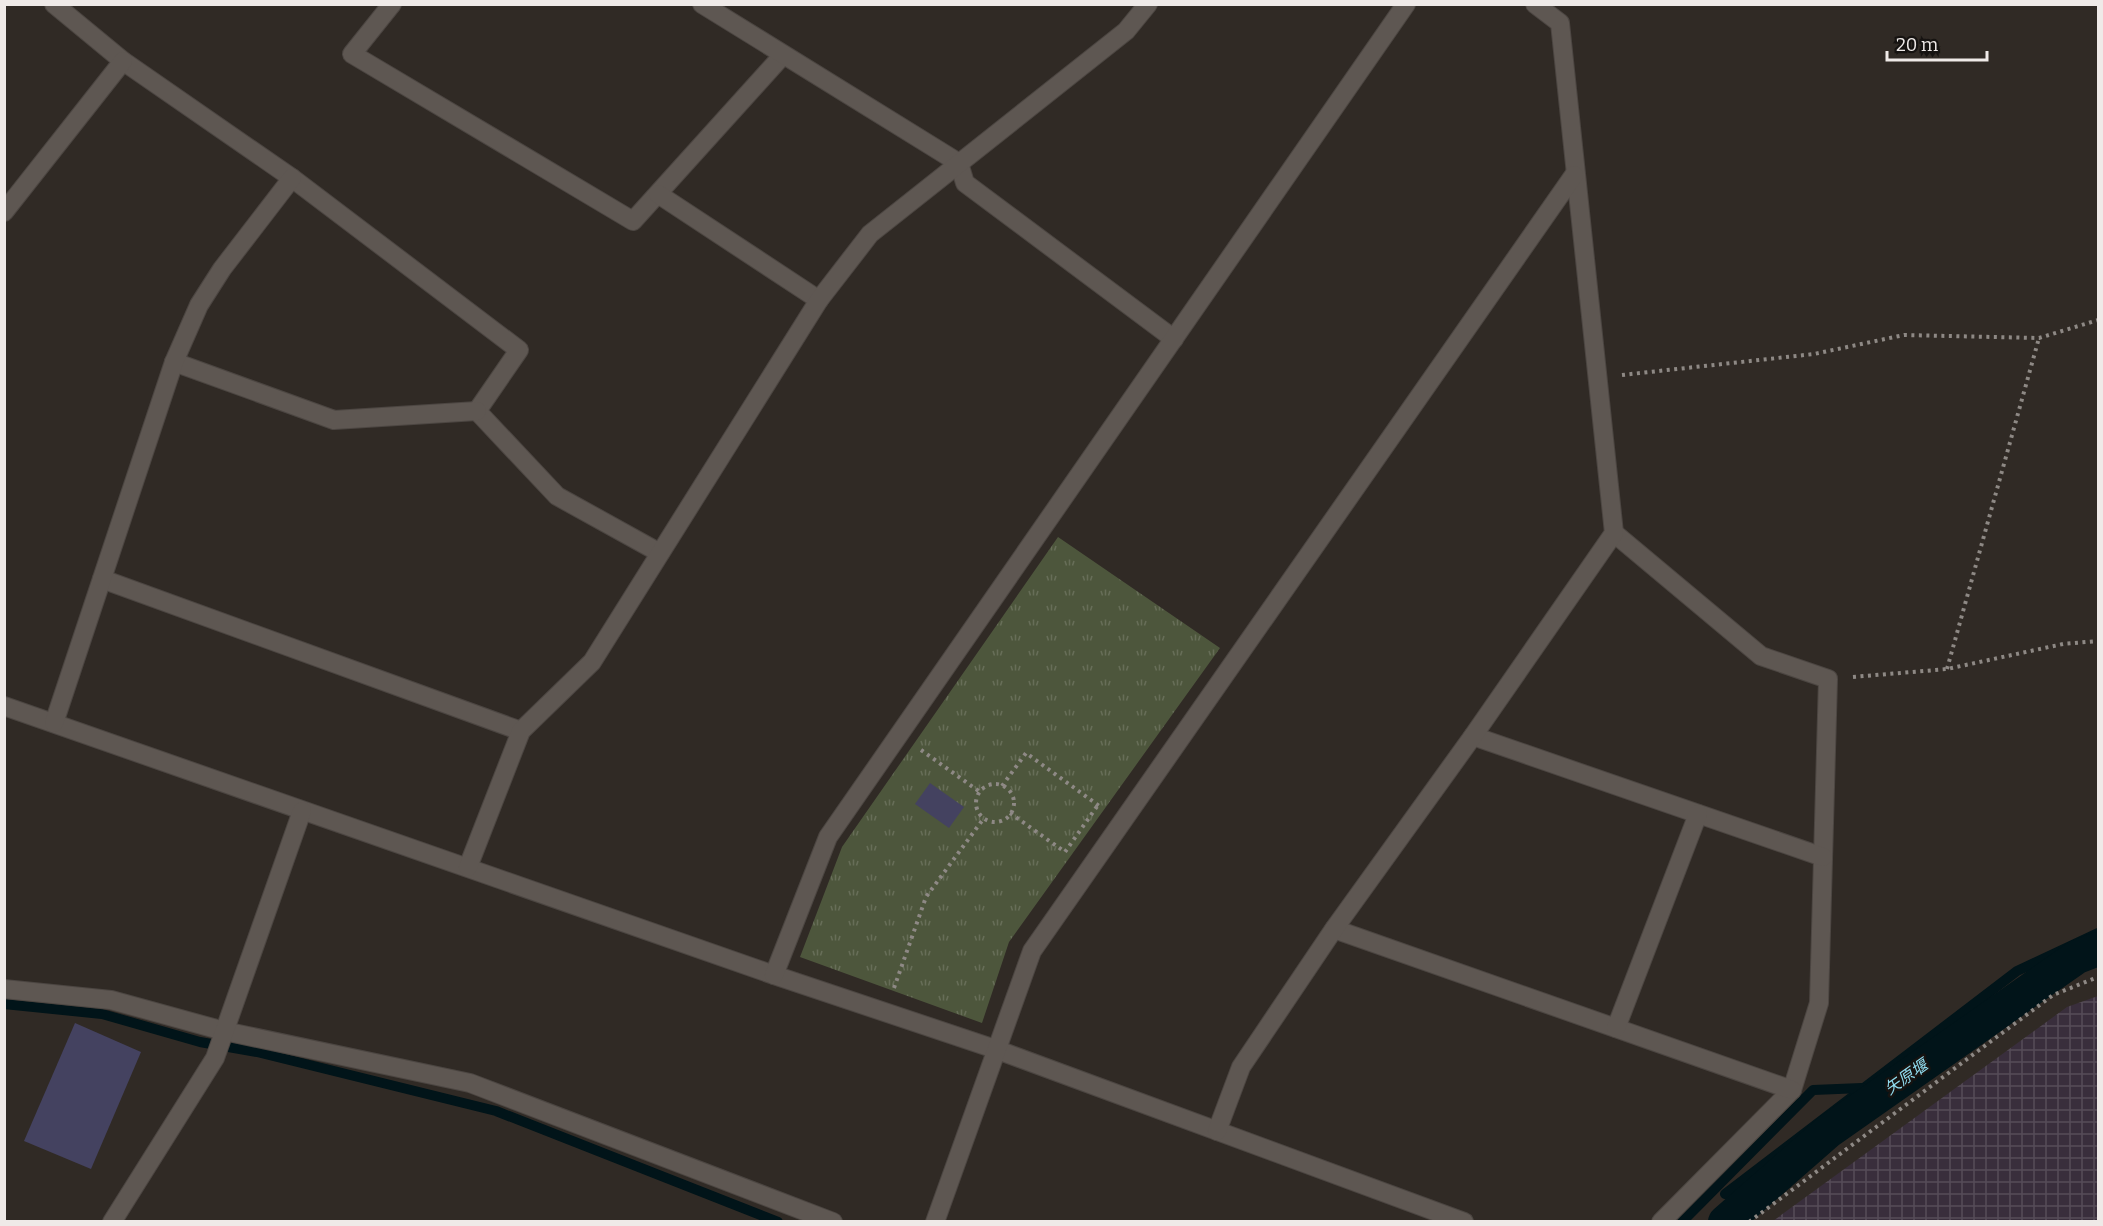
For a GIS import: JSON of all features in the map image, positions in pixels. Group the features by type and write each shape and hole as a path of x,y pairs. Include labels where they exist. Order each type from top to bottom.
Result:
{"street":[{"path":"54,4 123,61 292,178 519,350 477,411"},
{"path":"392,4 352,54 633,221 783,55"},
{"path":"702,4 959,163 965,183 1174,339"},
{"path":"468,867 521,731 592,662 819,300 870,234 1126,31 1148,4"},
{"path":"774,975 828,837 1406,4"},
{"path":"1217,1131 1241,1067 1334,928 1473,736 1614,533 1574,175 1560,23 1535,4"},
{"path":"4,212 123,61"},
{"path":"935,1221 1032,951 1574,175"},
{"path":"54,723 174,362 199,305 222,270 292,178"},
{"path":"658,194 819,300"},
{"path":"174,362 334,420 477,411 557,495 660,553"},
{"path":"1614,533 1761,656 1828,679 1819,1003 1792,1090 1661,1221"},
{"path":"102,579 521,731"},
{"path":"4,706 774,975 995,1049 1464,1221"},
{"path":"1473,736 1823,857"},
{"path":"112,1221 214,1058 302,811"},
{"path":"1616,1028 1698,814"},
{"path":"1334,928 1792,1090"},
{"path":"4,989 111,1000 224,1031 470,1083 833,1221"}],"path":[{"path":"1597,377 1814,354 1904,335 2039,338 2098,320"},
{"path":"1947,669 2039,338"},
{"path":"1828,679 1947,669 2063,644 2098,641"},
{"path":"917,747 980,792"},
{"path":"1002,786 1026,753 1122,822"},
{"path":"990,784 1002,786 1012,794 1013,807 1007,817 995,822 984,818 977,809 980,792 990,784"},
{"path":"1010,813 1065,852 1098,805"},
{"path":"891,995 926,897 984,818"},
{"path":"1749,1221 2053,995 2098,977"}],"shaded area":[{"path":"2098,996 2098,1221 1773,1221 2067,1007"}],"green space":[{"path":"1058,537 1220,648 1009,942 982,1023 800,957 842,847"}],"building":[{"path":"930,783 964,807 949,828 915,804"},
{"path":"75,1023 141,1052 91,1169 24,1141"}],"waterway":[{"path":"1725,1194 2017,971 2098,933"},
{"name":"矢原堰","path":"1725,1222 1829,1131 2077,957 2098,949"},
{"path":"4,1004 102,1014 200,1042 257,1052 496,1111 778,1222"},
{"path":"1682,1222 1813,1090 1862,1088"}]}
